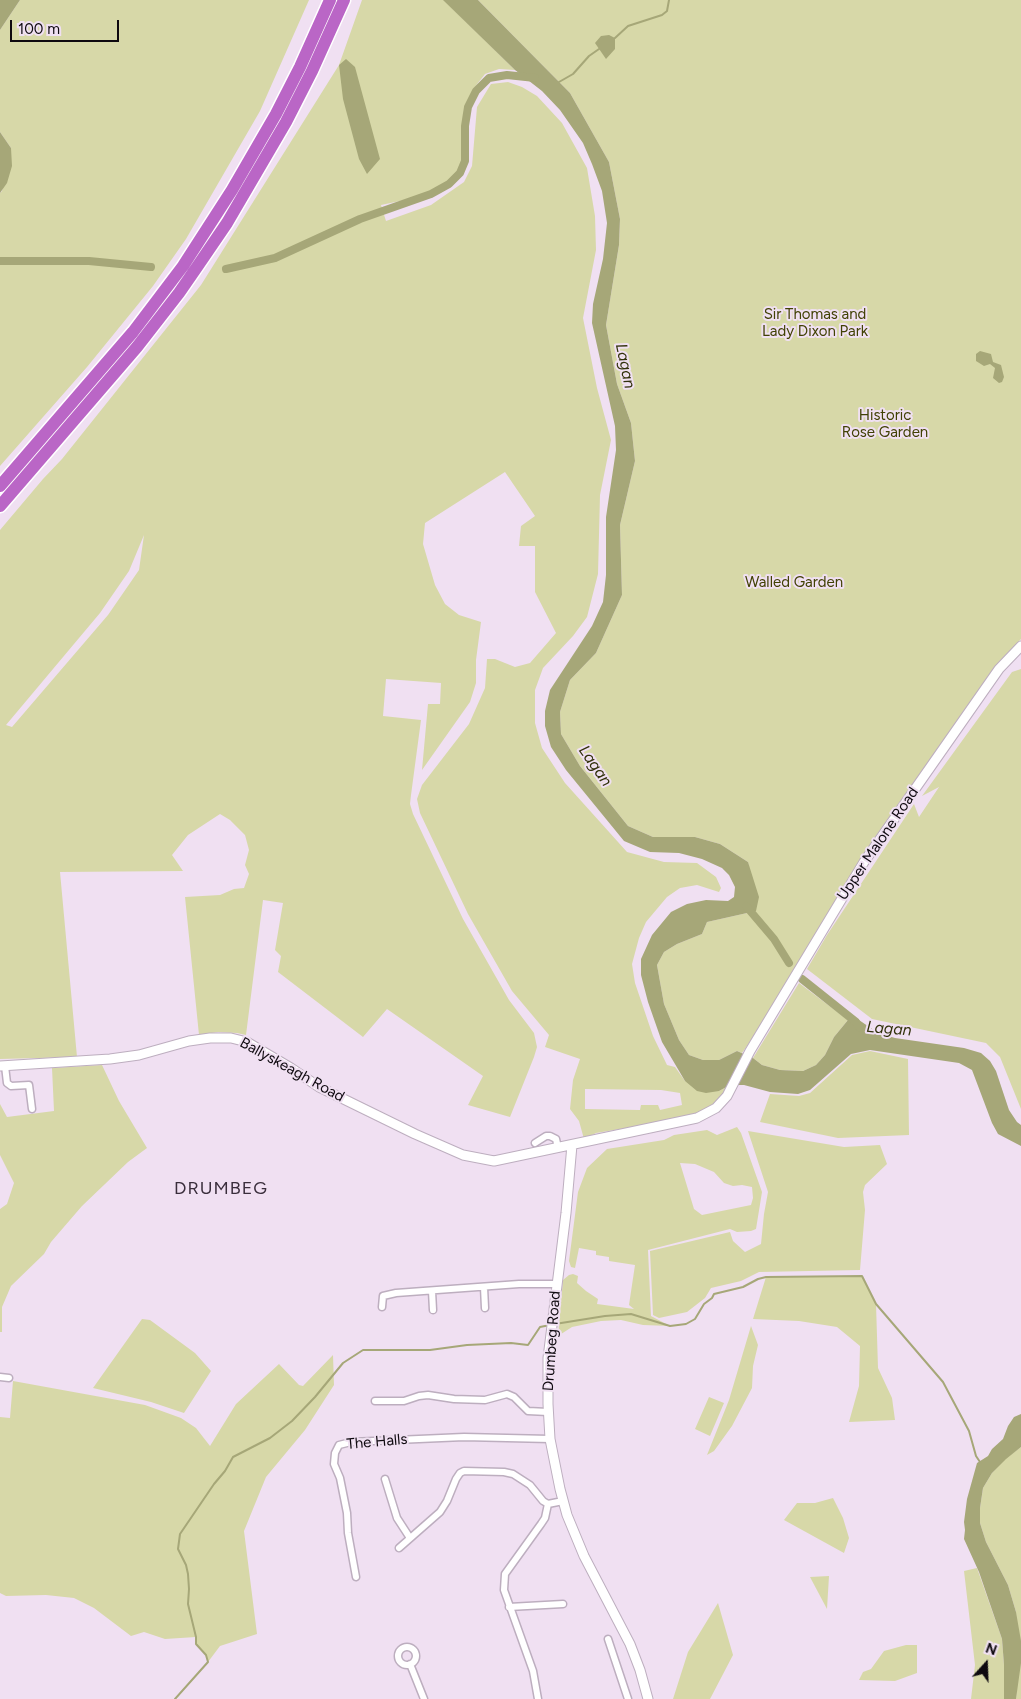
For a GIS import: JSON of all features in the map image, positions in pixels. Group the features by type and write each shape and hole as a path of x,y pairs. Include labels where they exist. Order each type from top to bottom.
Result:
{"highway":[{"path":"0,486 133,332 183,266 232,190 272,122 300,67 330,0"},
{"path":"0,506 137,347 179,294 227,223 286,122 312,71 344,0"}],"main road":[{"name":"Upper Malone Road","path":"572,1145 697,1118 716,1108 727,1096 750,1051 864,862 999,669 1021,646"},
{"name":"Ballyskeagh Road","path":"3,1066 126,1057 210,1038 231,1038 247,1042 291,1068 318,1087 462,1155 494,1161 572,1145"},
{"name":"Drumbeg Road","path":"572,1145 547,1372 550,1439 563,1501 584,1556 630,1644 648,1699"}],"street":[{"path":"3,1066 7,1083 11,1086 29,1084 32,1109"},
{"path":"536,1143 546,1136 550,1136 556,1139 558,1148"},
{"path":"382,1307 383,1296 519,1284 557,1284"},
{"path":"484,1287 485,1308"},
{"path":"432,1291 433,1310"},
{"path":"0,1376 9,1378"},
{"path":"375,1401 404,1401 428,1395 454,1399 485,1400 507,1394 514,1397 528,1411 548,1412"},
{"name":"The Halls","path":"356,1577 340,1478 334,1464 335,1453 339,1446 352,1442 464,1437 550,1439"},
{"path":"399,1548 440,1512 448,1501 460,1473 464,1471 513,1474 530,1485 542,1502 548,1504 563,1501"},
{"path":"385,1479 397,1518 410,1538"},
{"path":"538,1699 534,1671 504,1590 505,1574 545,1518 548,1504"},
{"path":"509,1607 563,1604"},
{"path":"608,1639 628,1699"},
{"path":"410,1664 424,1699"}],"green space":[{"path":"20,0 309,0 260,111 186,239 153,286 87,367 0,466 0,193 11,148 0,132 0,30"},
{"path":"362,0 444,0 515,70 499,69 485,74 474,88 464,108 463,163 458,173 439,188 424,196 381,205 386,221 431,205 464,182 472,166 477,107 491,84 508,82 522,87 537,96 562,123 587,168 595,216 596,250 583,318 597,388 611,440 600,495 598,574 587,617 573,636 543,668 535,690 535,723 542,748 565,783 627,852 664,862 697,863 716,877 721,888 719,892 697,885 680,888 667,897 646,922 639,938 632,964 635,983 653,1036 667,1065 675,1067 685,1081 719,1091 730,1085 708,1112 636,1130 632,1127 596,1133 584,1139 579,1121 570,1109 573,1080 580,1059 545,1047 549,1035 512,991 468,914 420,813 417,799 422,785 469,724 485,688 487,659 495,659 515,667 530,663 556,633 535,592 535,546 519,546 521,526 535,516 505,472 425,523 423,544 435,585 445,604 459,615 481,622 476,660 476,683 470,702 422,770 428,704 440,704 441,683 386,679 383,716 421,720 410,804 413,814 463,919 509,1000 534,1033 537,1047 510,1117 468,1105 483,1076 387,1009 363,1037 278,972 281,956 275,950 283,903 263,900 246,1035 218,1032 199,1035 185,897 220,895 234,889 244,888 249,874 245,865 249,850 245,835 230,820 220,814 188,835 172,855 183,871 60,872 77,1057 0,1059 0,530 62,459 201,285 339,65","holes":["144,535 139,570 108,615 12,727 6,725 100,613 129,571","585,1089 661,1090 680,1093 682,1105 660,1110 658,1105 641,1105 640,1110 585,1109"]},
{"name":"Sir Thomas and Lady Dixon Park","path":"478,0 1021,0 1021,639 996,666 792,982 742,1053 737,1051 719,1060 703,1060 689,1055 679,1040 664,1004 657,965 664,952 677,944 702,934 707,922 756,911 748,862 720,844 695,837 653,837 628,826 580,766 561,734 560,712 570,680 596,653 622,595 620,525 635,461 631,423 617,384 606,325 619,245 620,219 609,162 570,93"},
{"path":"1021,669 1021,1109 1000,1057 986,1043 872,1019 807,969 827,935 914,804 919,817 939,787 922,796 1012,672"},
{"path":"799,983 848,1020 834,1037 825,1055 816,1065 803,1071 780,1070 762,1065 753,1058"},
{"path":"870,1051 908,1059 909,1135 838,1138 760,1122 770,1094 799,1096 810,1093 852,1055"},
{"path":"102,1065 119,1101 147,1148 128,1162 82,1206 51,1242 44,1254 11,1286 2,1307 2,1332 0,1332 0,1209 7,1204 14,1183 0,1155 0,1104 7,1117 54,1111 52,1068"},
{"path":"737,1127 741,1133 762,1192 756,1229 737,1232 730,1229 648,1250 651,1316 670,1326 643,1325 621,1320 601,1321 572,1327 558,1336 563,1280 569,1275 578,1276 577,1283 598,1299 597,1304 634,1309 629,1305 635,1265 609,1261 609,1257 596,1255 596,1251 579,1248 575,1268 571,1267 569,1261 578,1192 587,1168 607,1149 664,1140 674,1135 707,1130 717,1135","holes":["680,1163 695,1164 714,1172 724,1183 733,1186 752,1187 753,1198 751,1205 702,1215 694,1209"]},
{"path":"748,1131 844,1147 880,1145 887,1164 865,1185 863,1192 865,1210 860,1270 759,1272 741,1281 711,1288 705,1298 687,1312 659,1318 653,1315 650,1251 730,1232 733,1241 745,1252 761,1244 768,1192"},
{"path":"862,1276 876,1304 878,1368 892,1398 895,1420 849,1422 859,1386 860,1346 837,1327 799,1321 753,1319 766,1277"},
{"path":"142,1319 150,1320 195,1353 211,1371 184,1413 151,1402 93,1388"},
{"path":"751,1326 758,1345 753,1366 752,1388 732,1426 714,1451 707,1455 729,1400"},
{"path":"333,1355 334,1385 305,1430 266,1477 244,1531 257,1634 220,1646 208,1662 206,1655 196,1644 196,1637 165,1639 144,1632 131,1636 94,1608 74,1598 46,1595 6,1596 0,1593 0,1417 10,1418 13,1381 145,1405 181,1418 196,1428 210,1446 236,1404 279,1364 299,1385 303,1386"},
{"path":"709,1397 724,1403 710,1436 695,1429"},
{"path":"1021,1447 1021,1699 1016,1699 1016,1612 1008,1585 986,1542 980,1523 980,1508 983,1488 992,1473 1006,1458"},
{"path":"833,1498 843,1518 849,1538 844,1553 784,1520 797,1503 815,1503"},
{"path":"977,1568 1002,1639 1004,1699 971,1699 975,1665 964,1571"},
{"path":"829,1576 827,1609 810,1577"},
{"path":"718,1603 733,1655 710,1699 673,1699 688,1652"},
{"path":"906,1645 917,1645 917,1673 895,1681 859,1680 863,1672 871,1669 884,1651"}],"shaded area":[{"path":"0,0 20,0 0,30"},
{"path":"443,0 478,0 570,93 609,162 620,219 619,245 606,325 617,384 631,423 635,461 620,525 622,595 596,653 570,680 560,712 561,734 580,766 628,826 653,837 695,837 720,844 748,862 759,897 756,911 707,922 702,934 677,944 664,952 657,965 664,1004 679,1040 689,1055 703,1060 719,1060 737,1051 753,1058 762,1065 780,1070 803,1071 816,1065 825,1055 834,1037 848,1020 859,1020 878,1033 895,1038 964,1048 981,1053 990,1061 996,1071 1009,1110 1021,1125 1021,1146 998,1134 972,1070 959,1063 870,1050 851,1054 810,1090 798,1094 770,1092 744,1085 730,1085 719,1091 706,1093 697,1091 685,1081 662,1042 641,975 641,959 652,935 671,912 687,904 706,900 728,901 734,897 735,887 729,875 722,868 702,859 679,853 650,852 624,841 566,770 551,747 545,726 545,711 550,690 592,626 603,602 606,575 606,517 616,450 615,426 592,323 593,304 603,259 607,223 602,191 583,143 560,110 542,91 515,70"},
{"path":"609,35 615,38 615,49 606,59 595,43 601,36"},
{"path":"346,59 355,67 380,159 367,174 359,159 343,99 339,65"},
{"path":"0,132 11,148 12,166 7,183 0,193"},
{"path":"980,351 991,354 993,362 1001,365 1004,377 1002,382 999,383 993,378 995,368 990,364 984,366 976,361 976,354"},
{"path":"1021,1414 1021,1447 992,1473 983,1488 980,1508 980,1523 986,1542 1008,1585 1016,1612 1021,1641 1021,1663 1016,1699 1004,1699 1002,1639 979,1572 964,1539 964,1522 967,1499 977,1463 988,1456 992,1449 1003,1439 1014,1417"}],"waterway":[{"path":"615,38 628,26 662,15 667,11 669,0"},
{"path":"559,82 573,74 589,56 599,49"},
{"path":"226,269 275,258 360,219 431,194 449,184 460,173 465,161 465,126 468,107 476,91 489,78 507,75 535,78"},
{"path":"0,261 89,261 151,267"},
{"path":"746,906 774,939 789,963"},
{"name":"Lagan","path":"802,979 856,1022 859,1027"},
{"path":"555,1324 631,1314 670,1326 686,1324 695,1319 704,1304 714,1294 743,1287 758,1279 766,1277 862,1276 876,1304 943,1382 969,1431 976,1456 980,1462"},
{"path":"175,1699 208,1662 206,1655 196,1644 188,1604 188,1574 178,1549 180,1534 233,1457 270,1438 292,1421 343,1363 363,1350 430,1350 467,1345 511,1343 528,1345 540,1327 550,1325"}],"district":[{"name":"DRUMBEG","path":"221,1189"}],"park label":[{"name":"Historic Rose Garden","path":"885,424"},
{"name":"Walled Garden","path":"794,583"}]}
